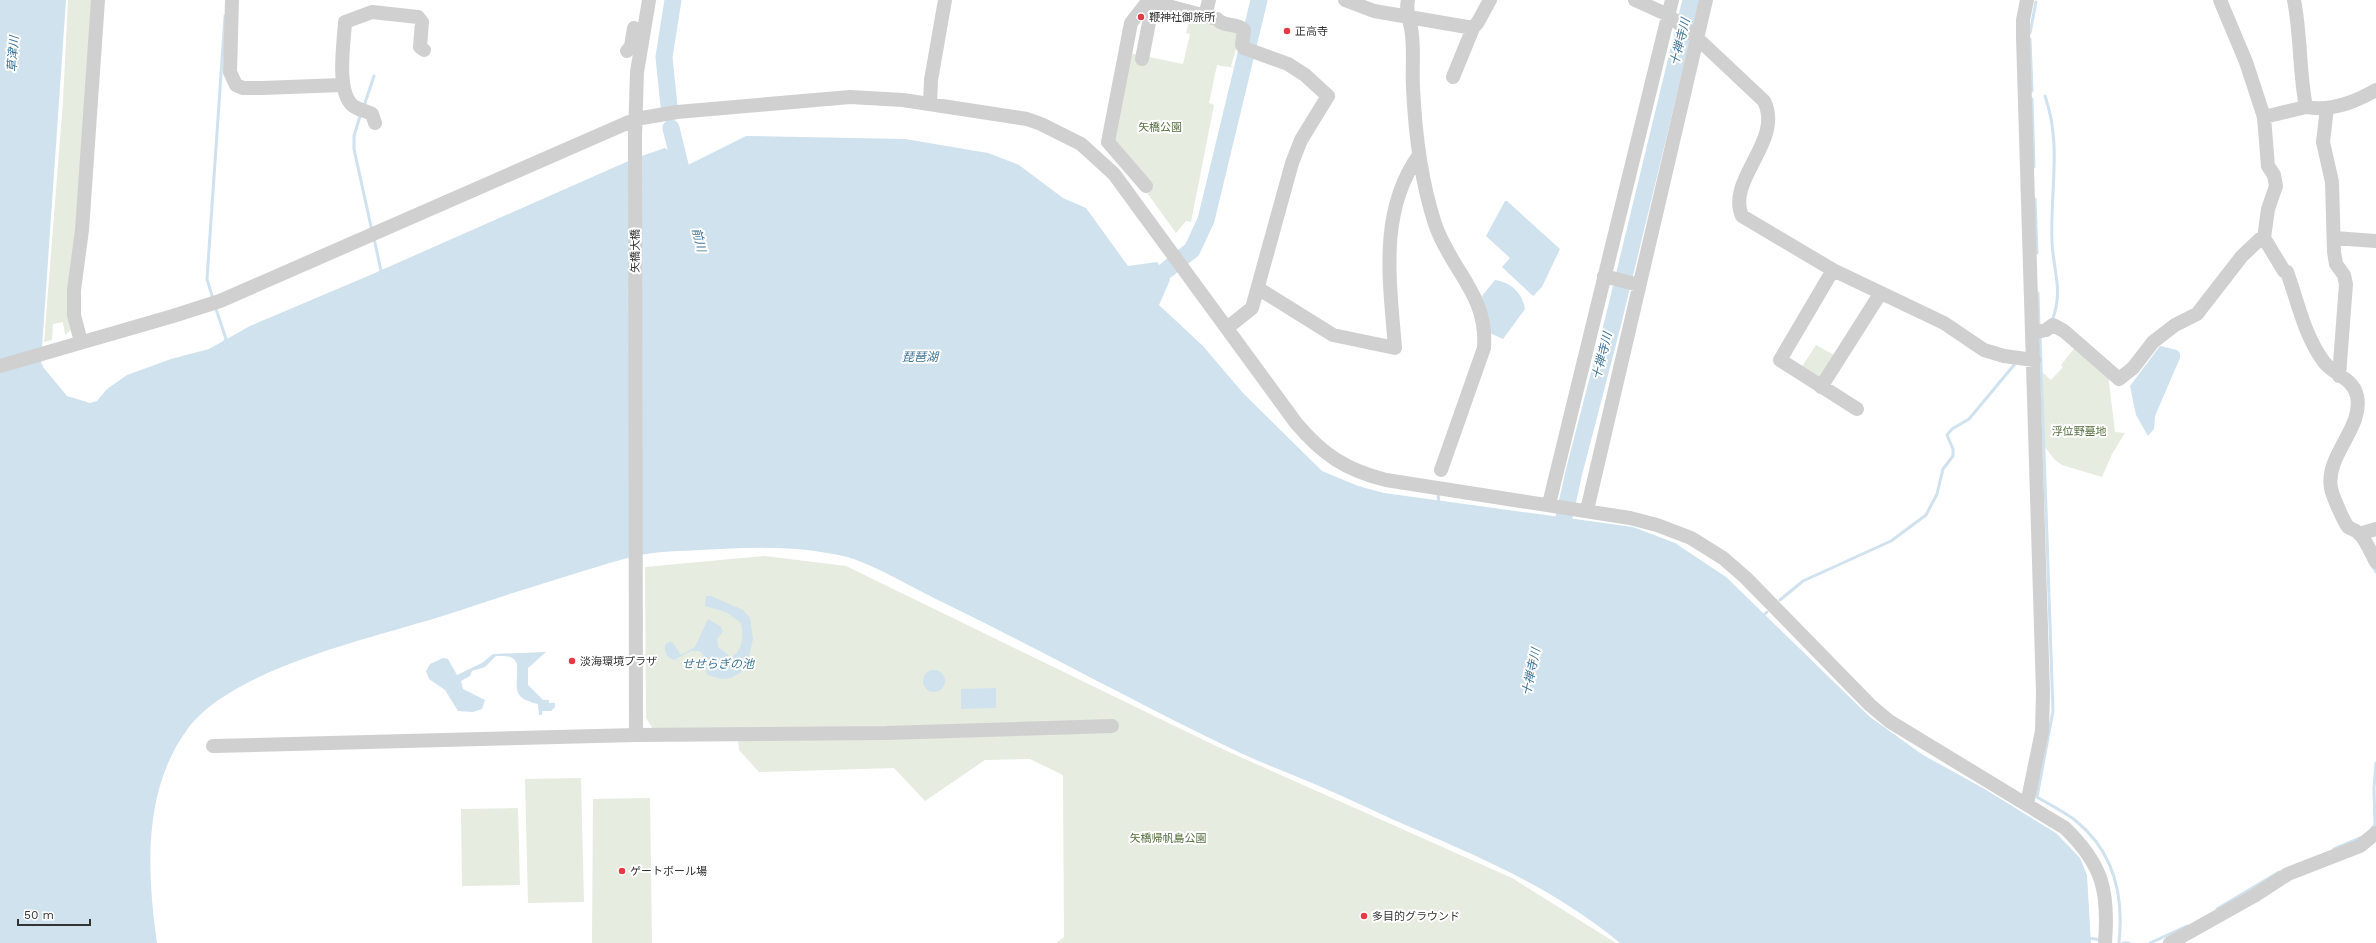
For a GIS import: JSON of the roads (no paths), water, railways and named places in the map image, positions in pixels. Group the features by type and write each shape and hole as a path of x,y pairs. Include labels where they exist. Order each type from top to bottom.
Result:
{"street":[{"path":"81,342 74,315 74,290 82,230 98,0"},
{"path":"94,73 102,60 105,0"},
{"path":"232,0 230,72 236,85 243,88 342,86"},
{"path":"627,50 631,46 640,0"},
{"name":"矢橋大橋","path":"636,736 634,366 635,136 637,72 649,0"},
{"path":"930,104 930,80 945,0"},
{"path":"1206,16 1209,0"},
{"path":"1345,0 1374,11 1473,28"},
{"path":"1408,0 1407,16 1412,34 1413,86 1419,155 1435,224 1446,248 1477,300 1485,332 1484,348 1441,470"},
{"path":"1452,77 1473,28 1490,0"},
{"path":"1635,0 1670,16 1695,36 1764,101 1769,111 1769,127 1737,200 1742,216 1833,270 1880,294 1944,323 1984,350 2004,356 2034,360"},
{"path":"1551,504 1670,16 1672,0"},
{"path":"1585,509 1636,284 1695,36 1706,0"},
{"path":"2027,0 2023,20 2023,37 2043,693 2042,731 2027,804"},
{"path":"2220,0 2246,62 2264,117 2268,166 2274,174 2276,186 2268,209 2264,238 2284,271 2287,272 2299,313 2316,350 2324,363 2354,387 2357,394 2358,404 2356,416 2332,469 2331,488 2348,526 2359,534 2376,562"},
{"path":"2294,0 2300,29 2302,79 2306,107"},
{"path":"1150,1 1217,19 1222,25 1240,27 1244,30 1242,41 1247,50 1288,64 1305,75 1328,96 1301,140 1292,164 1259,288 1252,308 1228,328"},
{"path":"1142,59 1150,1"},
{"path":"1146,186 1108,142 1131,23 1150,1"},
{"path":"375,122 372,114 353,106 347,100 342,86 345,22 372,12 418,17 422,22 420,47 424,50"},
{"path":"2264,117 2306,107 2316,109 2327,108 2355,102 2376,90"},
{"path":"0,366 220,301 636,119 658,114 850,96 868,96 930,104 1027,119 1055,129 1081,144 1114,174 1296,423 1313,443 1333,459 1361,474 1386,480 1585,509 1657,525 1691,538 1723,558 1746,578 1854,689 1888,720 2065,828 2082,845 2094,862 2101,881 2107,907 2106,939"},
{"path":"2327,108 2323,142 2332,182 2336,264 2344,275 2346,284 2339,376"},
{"path":"1259,288 1333,335 1395,348 1388,265 1389,239 1404,182 1419,155"},
{"path":"2033,333 2046,330 2053,325 2064,331 2119,379 2133,368 2153,342 2175,324 2197,314 2242,256 2260,239 2264,238"},
{"path":"2334,238 2376,241"},
{"path":"1833,270 1780,360 1857,409"},
{"path":"1607,277 1636,284"},
{"path":"1821,387 1880,294"},
{"path":"2359,534 2376,529"},
{"path":"213,746 1112,726"},
{"path":"2170,943 2288,874 2360,846 2376,833"}],"water":[{"name":"琵琶湖","path":"0,0 66,0 41,362 43,367 67,396 90,403 97,401 107,389 127,375 171,359 209,349 250,326 368,276 633,159 665,148 688,165 746,136 905,139 988,153 1019,165 1063,198 1086,208 1128,266 1157,262 1170,280 1159,305 1203,346 1243,393 1322,471 1358,486 1384,493 1633,527 1675,543 1726,577 1870,717 1923,755 1983,788 2056,833 2080,858 2087,875 2091,943 1620,943 1573,908 1523,879 1331,791 1239,752 878,569 854,559 825,552 789,548 754,548 660,552 620,560 449,614 347,644 272,671 239,687 210,706 189,727 174,751 163,777 156,804 150,859 151,888 157,943 0,943"},
{"path":"1505,201 1507,201 1560,249 1542,287 1533,296 1502,267 1510,258 1486,236"},
{"path":"1495,280 1511,286 1522,298 1525,309 1503,339 1490,333 1482,296"},
{"path":"2160,346 2177,350 2180,353 2180,358 2155,416 2154,429 2148,436 2136,415 2130,386"},
{"name":"せせらぎの池","path":"706,596 711,596 743,610 750,618 753,639 747,665 740,673 731,678 722,679 707,675 704,656 700,651 691,651 674,660 669,658 666,653 665,645 670,641 681,655 695,647 708,619 720,626 723,631 717,639 718,647 731,657 738,651 742,642 741,623 726,612 705,606"},
{"path":"546,652 528,668 528,685 543,700 549,700 549,703 555,703 555,707 551,711 542,711 542,715 539,715 538,704 523,698 517,691 517,664 514,659 506,656 496,656 485,667 472,671 470,676 461,681 463,689 485,700 482,709 473,712 458,711 445,690 429,679 426,671 430,664 443,658 448,659 457,675 482,663 493,654"},
{"path":"934,670 942,673 945,681 942,689 934,692 926,689 923,681 926,673"},
{"path":"996,688 996,708 961,709 961,689"}],"waterway":[{"name":"前川","path":"669,106 664,57 673,0"},
{"path":"1164,272 1192,250 1206,220 1259,0"},
{"name":"十禅寺川","path":"1559,540 1574,472 1613,322 1691,0"},
{"path":"2030,33 2036,2"},
{"path":"213,299 207,279 225,16"},
{"path":"2030,39 2032,91"},
{"path":"364,106 374,76"},
{"path":"2045,96 2050,114 2054,150 2052,241 2058,290 2052,321"},
{"path":"2032,99 2034,167"},
{"path":"361,113 354,136 354,149 372,231"},
{"name":"前川","path":"671,128 684,181"},
{"path":"2035,199 2037,253"},
{"path":"374,238 381,271"},
{"path":"2038,293 2039,327"},
{"path":"215,306 226,339 224,343"},
{"path":"2040,336 2053,711 2037,797 2076,821 2089,833 2108,861 2118,892 2120,908 2119,942"},
{"path":"1780,600 1803,581 1891,541 1926,515 1937,494 1943,469 1953,456 1953,449 1947,435 1952,429 1969,419 2014,365"},
{"path":"1438,493 1439,504"},
{"path":"2372,565 2376,572"},
{"path":"1761,618 1767,612"},
{"path":"2372,828 2375,825 2374,788 2376,763"},
{"path":"2334,849 2360,838"},
{"path":"2217,909 2279,872"},
{"path":"2150,943 2187,926"},
{"path":"2088,938 2102,940"},
{"path":"2123,943 2129,943"}],"place":[{"name":"鞭神社御旅所","path":"1141,17"},
{"name":"正高寺","path":"1287,31"},
{"name":"淡海環境プラザ","path":"572,661"},
{"name":"ゲートボール場","path":"622,871"},
{"name":"多目的グラウンド","path":"1364,916"}],"water label":[{"name":"草津川","path":"13,54"}],"park label":[{"name":"矢橋公園","path":"1160,127"},
{"name":"浮位野墓地","path":"2079,431"},
{"name":"矢橋帰帆島公園","path":"1168,838"}]}
